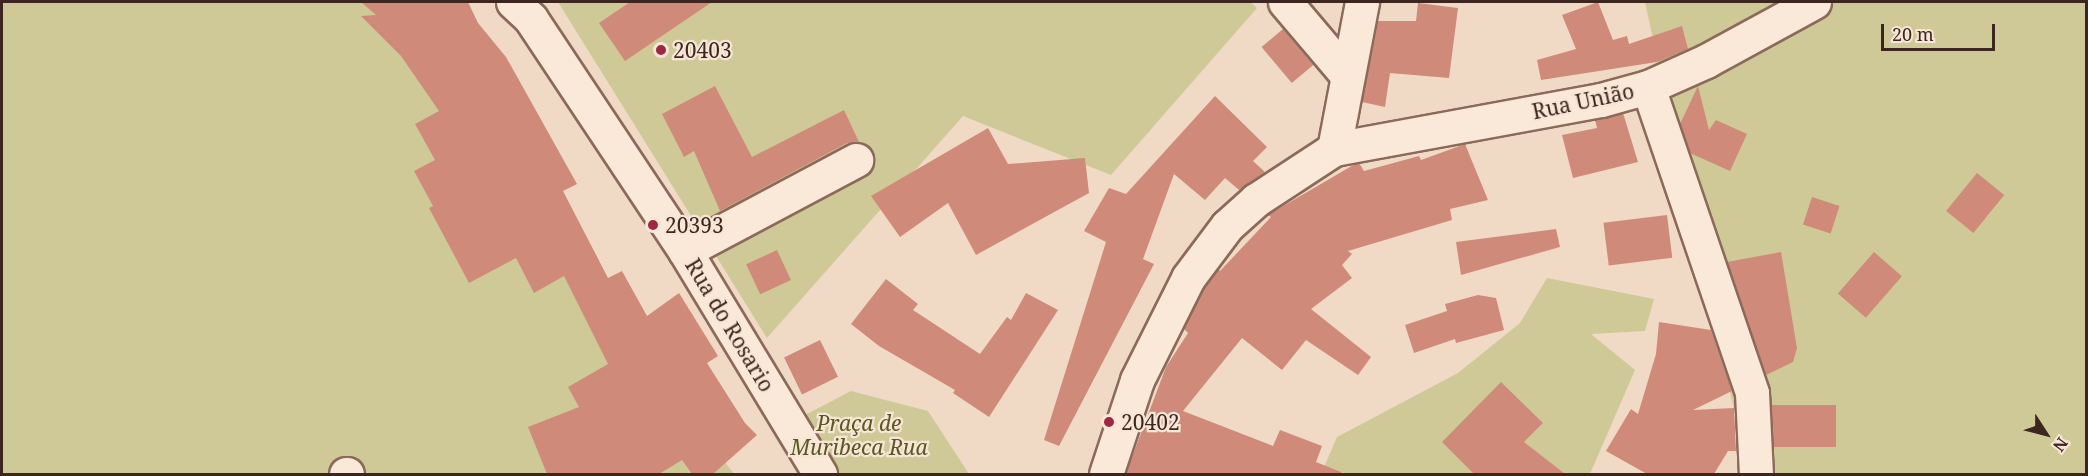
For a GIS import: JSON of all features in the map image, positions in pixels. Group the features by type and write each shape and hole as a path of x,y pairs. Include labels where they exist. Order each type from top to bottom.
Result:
{"street":[{"name":"Rua do Rosario","path":"513,2 531,20 685,251 820,474"},
{"path":"1285,2 1347,75"},
{"path":"1106,474 1137,380 1188,278 1227,226 1256,200 1334,149 1362,2"},
{"name":"Rua União","path":"1334,149 1601,100 1648,87 1706,61 1814,2"},
{"path":"1648,87 1752,393 1756,474"},
{"path":"685,251 856,160"}],"green space":[{"path":"2,2 380,2 734,474 2,474"},
{"path":"558,2 1251,2 1257,8 1111,175 963,116 767,338"},
{"path":"1645,2 2086,2 2086,474 1748,474"},
{"path":"1547,278 1654,299 1645,331 1591,334 1635,370 1590,474 1321,474 1337,437 1458,373 1520,323"},
{"name":"Praça de Muribeca Rua","path":"851,391 928,411 969,474 835,474 805,415"}],"building":[{"path":"361,2 468,2 478,23 506,57 577,184 563,191 608,278 622,271 647,316 679,293 718,356 707,363 745,423 757,435 713,474 692,474 682,460 659,474 547,474 528,427 579,407 568,387 608,364 564,276 534,293 516,258 469,283 429,208 433,206 414,171 435,160 415,124 439,111 401,56 361,16 376,15"},
{"path":"630,2 712,2 625,61 599,23"},
{"path":"1598,2 1613,40 1627,36 1629,44 1682,26 1688,49 1657,62 1541,80 1537,60 1576,49 1562,15"},
{"path":"1418,3 1458,8 1449,78 1390,73 1385,107 1362,102 1378,21 1416,21"},
{"path":"1283,29 1313,65 1292,83 1262,47"},
{"path":"715,86 752,157 844,110 859,142 847,143 720,211 694,151 684,157 662,114"},
{"path":"1698,86 1709,130 1716,120 1747,134 1730,171 1690,153 1680,124"},
{"path":"1215,96 1267,147 1253,161 1265,172 1239,190 1225,178 1205,200 1174,174 1143,259 1154,264 1059,446 1044,440 1106,242 1084,231 1109,188 1126,194"},
{"path":"1623,113 1638,162 1573,178 1562,135 1597,128 1595,120"},
{"path":"988,128 1008,164 1085,158 1089,193 976,255 948,203 900,237 871,196"},
{"path":"1465,144 1488,200 1450,209 1452,220 1348,251 1352,254 1342,265 1352,278 1311,309 1371,357 1358,375 1306,340 1282,370 1242,338 1183,411 1273,446 1280,430 1322,446 1316,462 1341,472 1341,474 1126,473 1166,367 1188,333 1184,329 1199,297 1218,269 1220,271 1271,217 1268,215 1355,164 1359,163 1364,171 1419,156 1421,160"},
{"path":"1977,173 2004,195 1973,233 1946,211"},
{"path":"1812,197 1840,206 1831,234 1803,225"},
{"path":"1667,215 1672,258 1609,265 1603,223"},
{"path":"1556,229 1560,247 1461,275 1456,242"},
{"path":"777,250 791,280 760,294 746,264"},
{"path":"1781,252 1797,348 1793,362 1766,375 1727,262"},
{"path":"1874,252 1902,276 1866,318 1838,294"},
{"path":"886,279 918,304 913,310 980,354 1007,317 1011,320 1026,293 1058,310 989,417 953,393 955,390 879,346 851,324"},
{"path":"1478,295 1496,298 1504,330 1456,343 1455,339 1414,353 1405,325 1447,311 1445,304"},
{"path":"1659,322 1711,330 1732,391 1693,410 1734,408 1736,451 1728,451 1714,474 1647,474 1606,451 1631,409 1638,414 1656,354"},
{"path":"820,340 838,377 802,394 784,358"},
{"path":"1501,382 1543,423 1524,442 1565,474 1474,474 1442,442"},
{"path":"1771,405 1836,405 1836,447 1771,447"}],"place":[{"name":"20403","path":"661,50"},
{"name":"20393","path":"653,225"},
{"name":"20402","path":"1109,422"}]}
